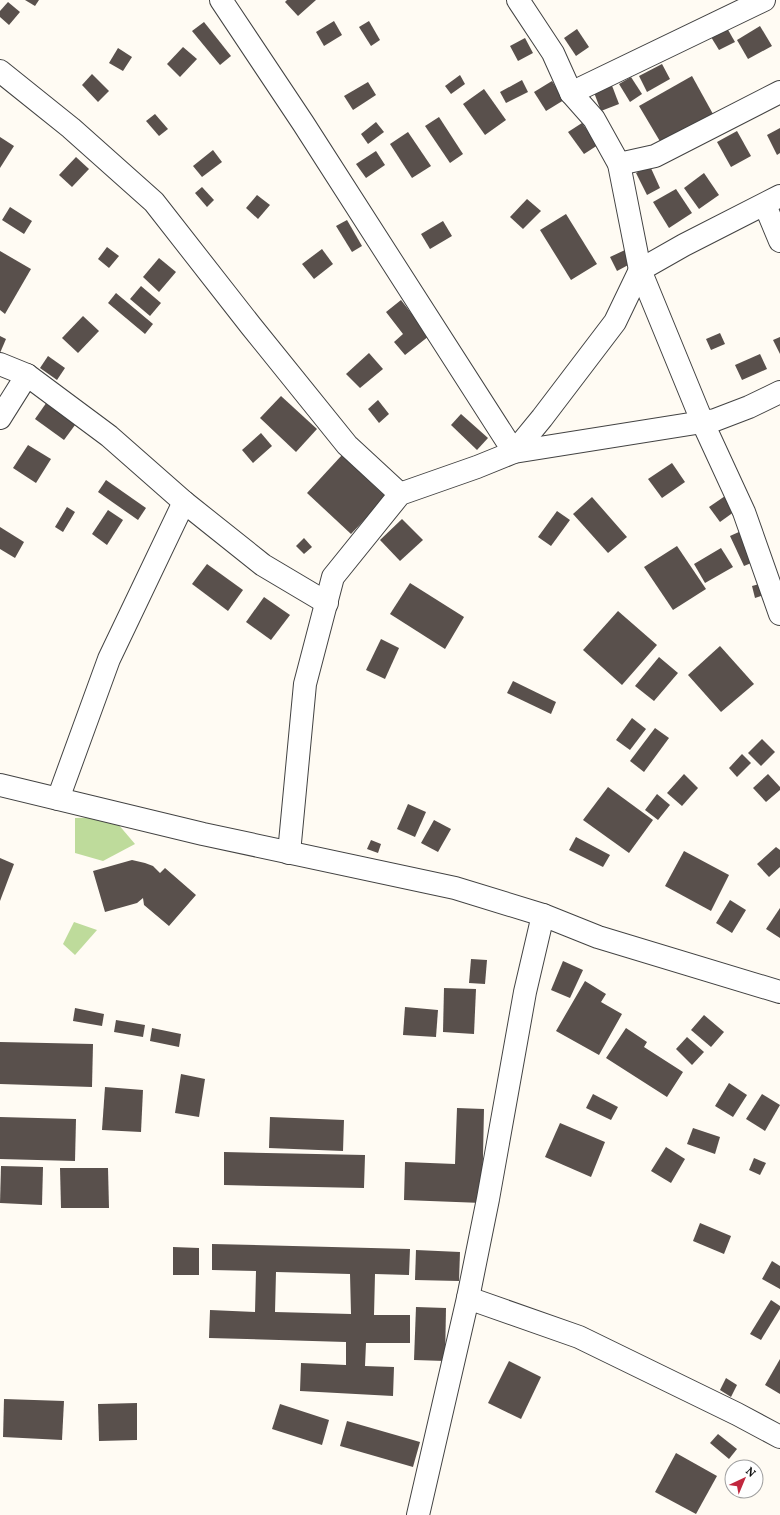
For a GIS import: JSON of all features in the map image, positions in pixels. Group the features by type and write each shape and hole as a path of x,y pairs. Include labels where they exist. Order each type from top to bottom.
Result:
{"street":[{"path":"221,0 303,123 514,452"},
{"path":"518,0 553,53 571,93 594,119 620,164 640,270 702,421 744,512 780,614"},
{"path":"571,93 764,0"},
{"path":"0,71 71,128 154,202 347,445 400,494"},
{"path":"620,164 655,156 780,92"},
{"path":"514,452 542,418 615,322 640,270 684,245 772,201 780,241"},
{"path":"0,364 27,375 109,436 184,502 263,565 326,603"},
{"path":"0,418 27,375"},
{"path":"289,852 305,684 334,577 400,494 477,467 514,452 715,420 749,408 780,392"},
{"path":"58,799 109,659 184,502"},
{"path":"0,785 203,834 454,888 543,914 598,937 780,992"},
{"path":"418,1515 468,1298 488,1199 525,992 543,914"},
{"path":"468,1298 579,1337 737,1414 780,1437"}],"green space":[{"path":"112,817 135,844 103,861 75,853 75,818"},
{"path":"74,922 97,930 75,955 63,944"}],"building":[{"path":"25,0 39,0 35,6"},
{"path":"287,0 316,0 298,16 285,2"},
{"path":"8,2 20,12 9,25 0,17 0,11"},
{"path":"334,21 342,35 324,46 316,32"},
{"path":"369,21 380,40 371,46 359,27"},
{"path":"204,22 231,56 220,65 192,31"},
{"path":"760,26 772,46 748,59 737,40"},
{"path":"727,28 735,42 719,50 711,37"},
{"path":"577,29 589,47 576,56 564,38"},
{"path":"525,38 533,53 518,61 510,46"},
{"path":"183,47 197,59 180,77 167,64"},
{"path":"118,48 132,57 123,71 109,63"},
{"path":"662,64 670,79 647,92 639,76"},
{"path":"92,74 109,91 98,102 82,85"},
{"path":"460,75 465,84 451,94 445,86"},
{"path":"692,76 713,114 661,143 639,106"},
{"path":"631,77 642,94 630,102 619,84"},
{"path":"522,80 528,92 506,103 500,92"},
{"path":"552,81 564,100 546,111 534,92"},
{"path":"368,82 376,95 353,110 344,96"},
{"path":"611,83 619,104 601,111 593,90"},
{"path":"484,89 506,120 485,135 463,104"},
{"path":"155,114 168,129 159,136 146,121"},
{"path":"439,117 463,154 450,163 425,126"},
{"path":"376,122 384,132 368,144 361,134"},
{"path":"582,123 598,145 584,154 568,132"},
{"path":"780,128 780,153 777,155 767,135"},
{"path":"737,131 751,156 731,167 717,142"},
{"path":"408,132 431,166 412,178 390,144"},
{"path":"0,137 14,146 0,168"},
{"path":"213,150 222,162 202,177 193,166"},
{"path":"376,151 385,165 366,178 356,164"},
{"path":"76,157 89,169 72,187 59,175"},
{"path":"650,166 660,188 647,195 636,173"},
{"path":"704,173 719,195 699,209 684,188"},
{"path":"202,187 214,200 207,207 195,193"},
{"path":"676,189 692,213 669,228 653,202"},
{"path":"257,195 270,205 258,219 246,208"},
{"path":"527,199 541,211 523,229 510,217"},
{"path":"10,207 32,221 24,234 2,220"},
{"path":"566,214 597,264 571,280 540,230"},
{"path":"347,220 362,246 352,252 336,226"},
{"path":"443,221 452,236 430,249 421,234"},
{"path":"107,247 119,256 109,268 98,259"},
{"path":"322,249 333,264 314,279 302,264"},
{"path":"625,250 632,263 617,271 610,257"},
{"path":"0,251 31,269 5,314 0,310"},
{"path":"159,258 176,272 159,292 143,277"},
{"path":"141,286 161,303 150,316 130,299"},
{"path":"116,293 153,324 145,334 108,303"},
{"path":"401,300 429,336 405,355 394,342 403,334 386,312"},
{"path":"83,316 99,331 78,353 62,338"},
{"path":"720,333 725,344 711,350 706,339"},
{"path":"0,336 6,339 0,353"},
{"path":"780,337 780,354 773,340"},
{"path":"369,353 383,369 360,388 346,374"},
{"path":"760,354 767,369 742,380 735,365"},
{"path":"48,356 65,368 57,380 40,368"},
{"path":"281,396 317,429 296,452 260,418"},
{"path":"49,399 78,421 64,440 35,419"},
{"path":"378,400 389,414 379,423 368,409"},
{"path":"461,414 488,438 477,450 451,425"},
{"path":"261,433 272,446 253,463 242,450"},
{"path":"28,445 51,459 36,483 13,468"},
{"path":"342,455 386,497 351,534 307,493"},
{"path":"672,463 685,482 662,498 648,479"},
{"path":"106,480 146,508 138,520 98,492"},
{"path":"728,494 738,509 720,522 709,507"},
{"path":"592,497 627,537 608,553 573,514"},
{"path":"67,507 75,512 63,532 55,527"},
{"path":"108,510 123,520 107,545 92,534"},
{"path":"557,511 570,520 551,546 538,537"},
{"path":"402,519 423,540 400,561 380,540"},
{"path":"0,527 24,542 15,558 0,549"},
{"path":"741,531 756,561 744,566 730,536"},
{"path":"304,538 312,547 304,554 296,546"},
{"path":"677,546 706,589 673,610 644,567"},
{"path":"721,548 733,567 705,583 694,564"},
{"path":"207,564 243,590 228,611 192,584"},
{"path":"410,583 464,617 445,649 390,614"},
{"path":"763,583 767,594 755,598 752,586"},
{"path":"264,597 290,615 271,640 246,622"},
{"path":"618,611 657,645 622,685 583,650"},
{"path":"381,639 399,648 385,679 366,670"},
{"path":"720,646 754,684 721,712 688,675"},
{"path":"659,657 678,673 654,701 635,686"},
{"path":"513,681 556,702 551,714 507,693"},
{"path":"632,718 646,729 630,750 616,740"},
{"path":"655,728 669,738 644,772 630,761"},
{"path":"762,739 775,752 761,766 748,753"},
{"path":"742,754 751,763 737,777 729,768"},
{"path":"684,774 698,788 682,806 667,793"},
{"path":"768,774 780,787 780,790 766,802 753,788"},
{"path":"608,787 653,820 629,853 583,820"},
{"path":"657,794 670,805 658,820 645,810"},
{"path":"408,804 426,812 415,837 397,829"},
{"path":"434,820 451,829 438,852 421,843"},
{"path":"576,837 610,855 603,867 569,850"},
{"path":"371,840 381,844 378,853 367,849"},
{"path":"776,847 780,850 780,867 769,877 757,864"},
{"path":"684,851 729,875 711,911 665,886"},
{"path":"0,858 14,864 0,901"},
{"path":"132,860 153,866 160,873 165,868 196,895 169,926 144,905 143,898 137,903 105,912 93,871"},
{"path":"730,900 746,910 732,933 716,923"},
{"path":"780,908 780,938 766,929"},
{"path":"471,959 487,960 485,984 469,983"},
{"path":"563,961 583,970 570,998 551,990"},
{"path":"585,981 606,994 601,1002 622,1014 599,1055 556,1031"},
{"path":"444,988 476,989 474,1034 443,1032"},
{"path":"405,1007 438,1010 436,1037 403,1035"},
{"path":"75,1008 104,1014 102,1026 73,1021"},
{"path":"704,1015 724,1032 711,1047 691,1030"},
{"path":"116,1020 145,1025 143,1037 114,1032"},
{"path":"152,1028 181,1034 179,1047 150,1041"},
{"path":"626,1028 647,1042 644,1047 683,1072 667,1097 606,1058"},
{"path":"687,1037 704,1052 692,1065 676,1049"},
{"path":"0,1042 93,1044 92,1087 0,1084"},
{"path":"181,1074 205,1079 199,1117 175,1113"},
{"path":"729,1083 747,1095 733,1117 715,1106"},
{"path":"105,1087 143,1090 141,1132 102,1130"},
{"path":"593,1094 618,1107 611,1120 586,1108"},
{"path":"762,1094 780,1105 765,1131 746,1119"},
{"path":"457,1108 484,1109 482,1203 404,1200 405,1162 455,1164"},
{"path":"0,1117 76,1119 75,1161 0,1159"},
{"path":"270,1117 344,1120 343,1151 269,1148"},
{"path":"560,1123 605,1142 591,1177 545,1157"},
{"path":"693,1128 720,1137 715,1154 687,1144"},
{"path":"666,1147 685,1159 671,1183 651,1171"},
{"path":"224,1152 365,1155 364,1188 224,1185"},
{"path":"754,1158 766,1163 760,1175 749,1170"},
{"path":"1,1166 43,1167 42,1205 0,1203"},
{"path":"60,1168 108,1168 109,1208 61,1208"},
{"path":"700,1223 731,1236 724,1254 693,1241"},
{"path":"212,1244 410,1249 409,1275 375,1274 374,1315 410,1315 410,1343 366,1343 365,1366 394,1367 393,1396 300,1391 301,1363 346,1365 346,1342 209,1338 210,1310 255,1312 256,1271 212,1270","holes":["276,1272 350,1274 351,1314 275,1312"]},
{"path":"173,1247 199,1248 199,1275 173,1275"},
{"path":"416,1250 460,1252 459,1281 415,1280"},
{"path":"772,1261 780,1266 780,1289 762,1279"},
{"path":"771,1300 780,1306 780,1309 761,1340 750,1334"},
{"path":"416,1307 446,1308 445,1361 414,1360"},
{"path":"780,1359 780,1394 765,1385"},
{"path":"509,1361 541,1377 521,1419 488,1403"},
{"path":"726,1378 737,1385 731,1397 720,1390"},
{"path":"4,1399 64,1401 62,1440 3,1437"},
{"path":"137,1403 137,1440 99,1441 98,1404"},
{"path":"280,1404 329,1420 322,1445 272,1429"},
{"path":"347,1421 420,1442 413,1467 340,1446"},
{"path":"718,1434 737,1449 729,1459 710,1443"},
{"path":"676,1453 717,1476 696,1514 655,1492"}]}
